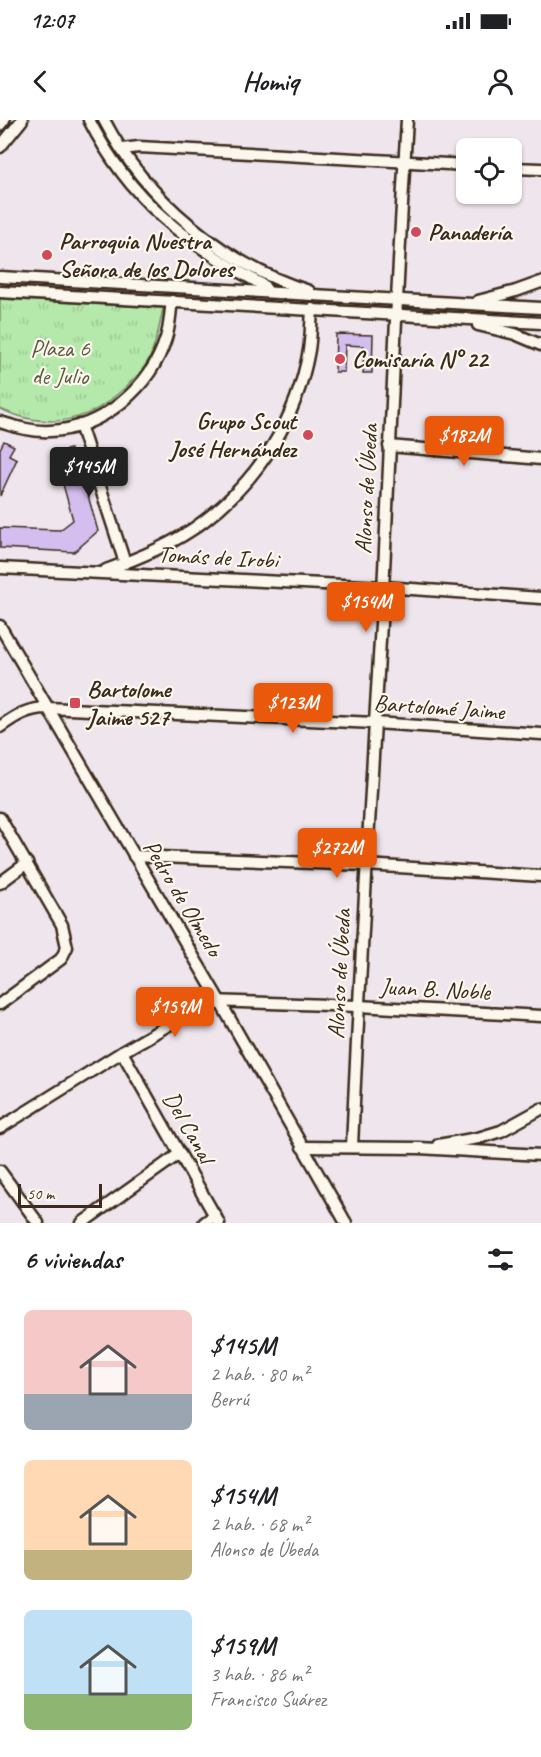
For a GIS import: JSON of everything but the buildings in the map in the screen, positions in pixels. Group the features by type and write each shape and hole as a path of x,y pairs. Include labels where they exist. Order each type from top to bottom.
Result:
{"street":[{"path":"0,125 4,120"},
{"path":"2,143 22,120"},
{"path":"89,120 106,151 160,216 200,248 263,285 268,292"},
{"path":"104,120 122,149 152,188 173,209 213,242 274,278 327,297"},
{"name":"Alonso de Úbeda","path":"352,1147 407,120"},
{"path":"122,149 140,147 456,165"},
{"path":"522,168 541,169"},
{"path":"0,277 541,308"},
{"path":"467,304 541,282"},
{"path":"0,292 541,323"},
{"path":"0,422 48,431 80,425 99,418 114,408 147,375 166,338 172,301"},
{"path":"100,572 125,563 179,537 203,522 226,503 252,475 275,442 301,385 309,348 312,309"},
{"path":"454,318 515,334 541,345"},
{"path":"80,425 125,563"},
{"path":"389,446 541,459"},
{"name":"Tomás de Irobi","path":"0,568 383,587 541,598"},
{"name":"Pedro de Olmedo","path":"0,626 219,1000 346,1223"},
{"name":"Bartolomé Jaime","path":"0,727 18,715 38,708 47,708 375,723 541,734"},
{"path":"0,818 62,925 67,947 61,959 0,1004"},
{"path":"134,856 541,876"},
{"path":"0,883 27,863"},
{"path":"0,1128 122,1052 210,1001 219,1000"},
{"name":"Juan B. Noble","path":"219,1000 541,1016"},
{"name":"Del Canal","path":"122,1052 217,1219"},
{"path":"419,1148 478,1138 501,1131 541,1109"},
{"path":"302,1147 419,1148 541,1155"},
{"path":"82,1223 179,1154"},
{"path":"0,1171 35,1222"},
{"path":"204,1223 217,1219"}],"green space":[{"name":"Plaza 6 de Julio","path":"0,299 163,308 150,357 133,380 107,403 93,411 78,417 48,421 16,415 0,409"}],"place":[{"name":"Panadería","path":"416,232"},
{"name":"Parroquia Nuestra Señora de los Dolores","path":"47,255"},
{"name":"Comisaría N° 22","path":"340,359"},
{"name":"Grupo Scout José Hernández","path":"308,435"},
{"name":"Bartolome Jaime 527","path":"75,703"}]}
